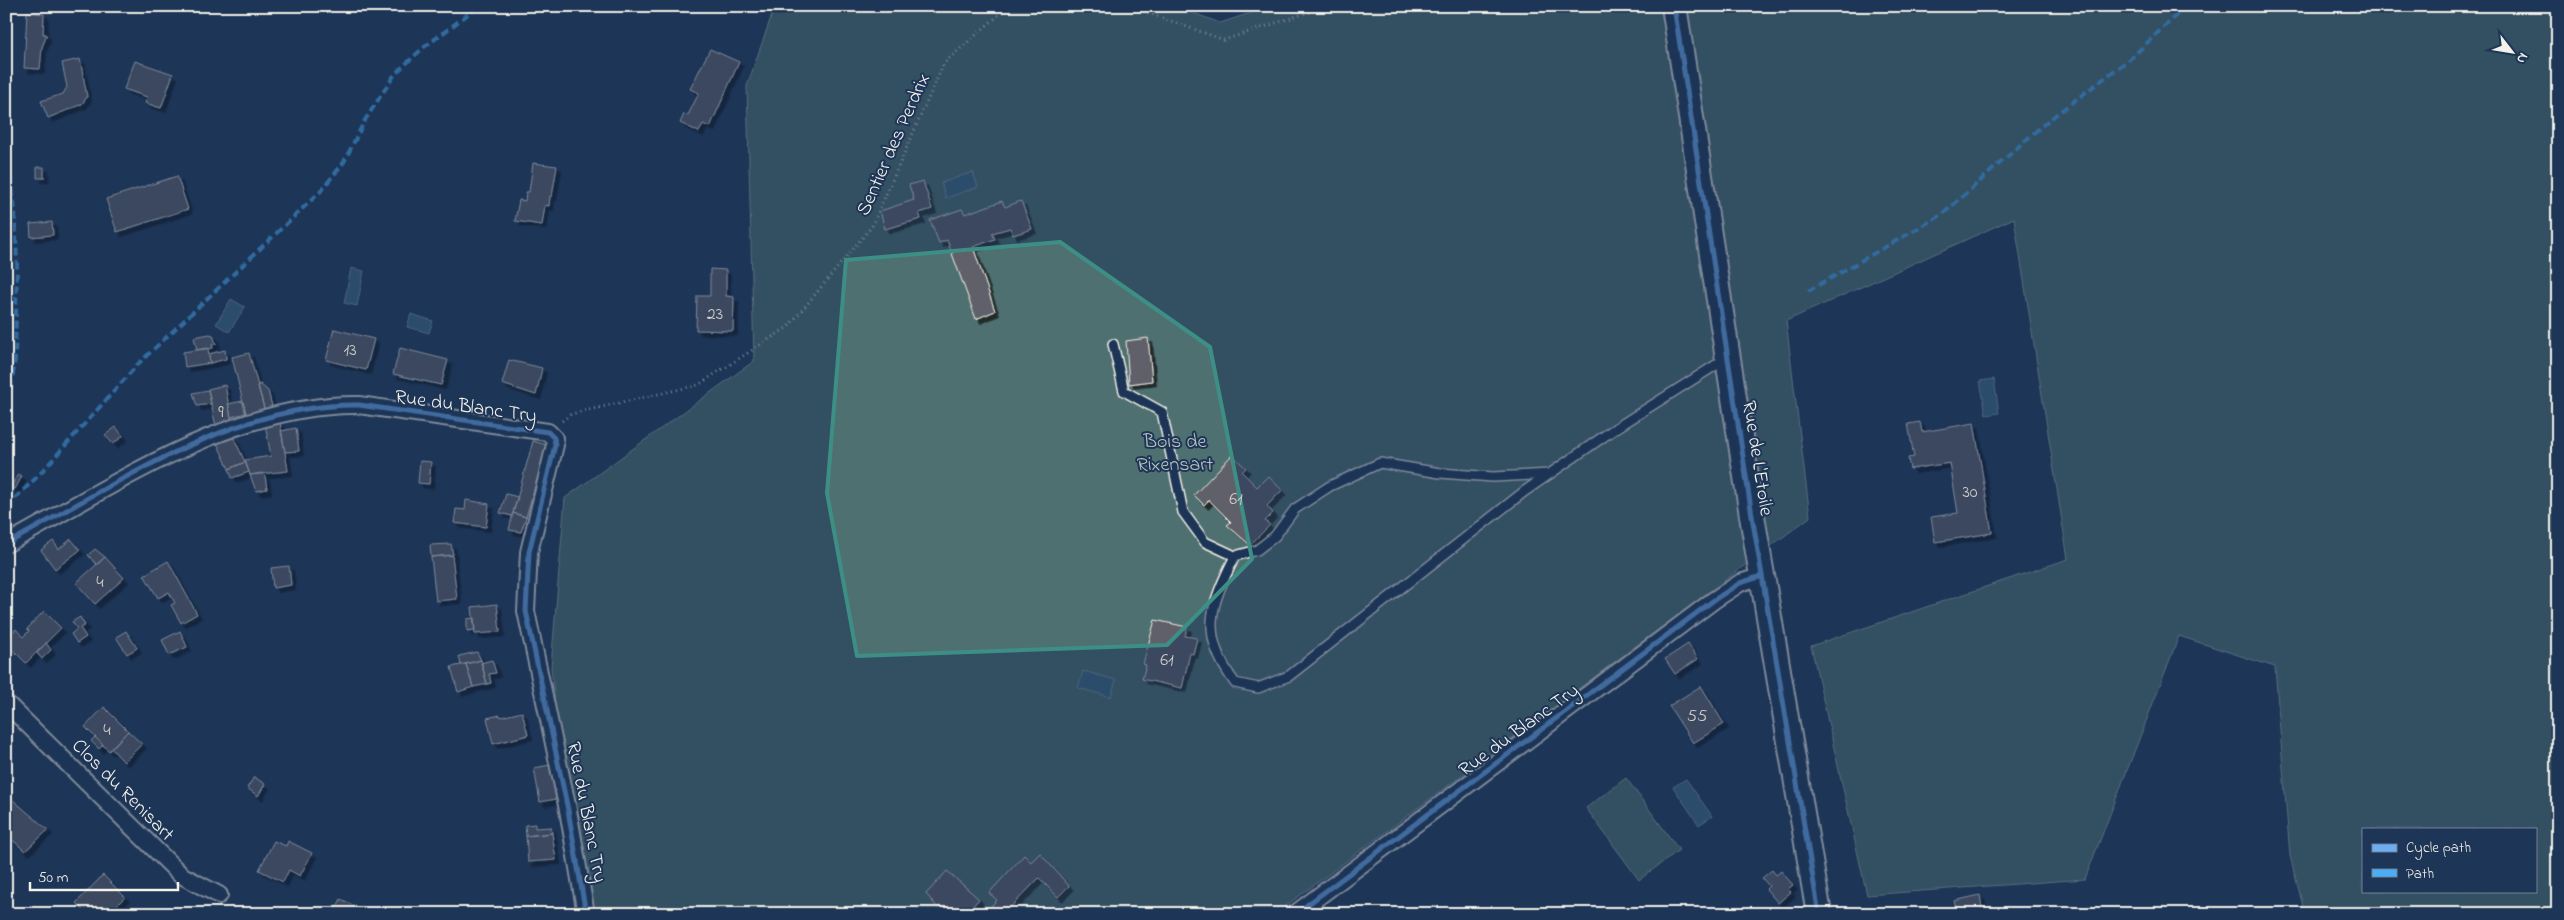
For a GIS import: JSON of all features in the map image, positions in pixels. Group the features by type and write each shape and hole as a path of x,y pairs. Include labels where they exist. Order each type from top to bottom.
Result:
{"street":[{"name":"Rue de L'Etoile","path":"1674,6 1762,576 1819,914"},
{"name":"Rue du Blanc Try","path":"6,544 168,456 239,426 268,417 336,405 359,405 548,432 554,438 556,445 529,552 526,611 568,810 586,914"},
{"name":"Rue du Blanc Try","path":"1295,914 1714,600 1740,583 1762,576"},
{"name":"Clos du Renisart","path":"6,703 181,875 219,895"}],"lane":[{"path":"1113,344 1124,391 1162,412 1183,512 1205,542 1235,556 1258,550 1275,536 1295,509 1330,486 1380,464 1440,473 1493,477 1550,474"},
{"path":"1235,556 1215,597 1211,624 1220,662 1235,683 1258,688 1289,676 1525,491 1614,430 1729,357"}],"path":[{"path":"1129,6 1224,40 1328,6"}],"highlighted area":[{"path":"1060,242 1210,347 1252,559 1167,645 857,656 827,493 846,260"}],"green space":[{"name":"Bois de Rixensart","path":"775,6 1175,6 1220,23 1272,6 2558,6 2558,914 2305,914 2290,856 2275,667 2179,636 2085,879 1867,895 1811,646 2068,559 2014,218 1786,321 1810,517 1275,914 591,914 577,901 551,667 565,498 754,361 747,86"},
{"path":"1626,778 1679,850 1639,880 1586,808"}],"water":[{"path":"973,172 978,187 946,198 941,183"},
{"path":"351,268 364,271 357,306 344,303"},
{"path":"231,299 245,307 229,332 216,324"},
{"path":"411,314 433,321 429,333 407,327"},
{"path":"1994,379 1999,413 1986,415 1980,381"},
{"path":"1083,671 1116,680 1111,697 1078,688"},
{"path":"1686,779 1712,816 1699,825 1673,787"}],"building":[{"path":"27,12 44,14 43,34 46,34 46,37 42,47 40,69 24,68"},
{"path":"710,49 739,62 710,127 703,124 699,132 680,123 684,114 688,115 699,93 690,89"},
{"path":"80,59 87,97 82,104 48,118 41,101 63,94 67,87 62,63"},
{"path":"135,61 173,74 161,108 145,103 147,97 124,89"},
{"path":"533,163 557,166 552,196 550,196 549,206 545,205 542,225 515,221 519,200 525,201 526,192 529,192"},
{"path":"37,167 44,167 44,178 37,178"},
{"path":"177,176 188,209 117,232 106,199"},
{"path":"923,181 932,209 919,213 921,219 885,229 880,211 914,200 909,185"},
{"path":"1002,201 1005,207 1021,201 1032,229 1013,235 1010,228 992,233 995,239 973,247 995,311 976,319 947,240 939,243 930,220 962,209 965,214"},
{"path":"52,222 53,235 31,237 30,224"},
{"path":"710,269 726,270 726,296 734,297 733,331 696,330 697,296 710,296"},
{"path":"334,329 374,339 366,370 326,360"},
{"path":"213,335 216,344 212,344 213,348 197,350 194,337"},
{"path":"1148,338 1152,381 1129,384 1126,341"},
{"path":"208,348 210,363 185,367 183,352"},
{"path":"400,348 448,360 441,385 393,374"},
{"path":"225,350 226,359 210,363 209,354"},
{"path":"249,353 265,412 247,419 232,357"},
{"path":"509,360 542,368 536,395 502,384"},
{"path":"260,384 268,391 273,410 265,412 258,385"},
{"path":"225,385 232,423 216,427 208,389"},
{"path":"208,390 211,404 197,406 193,393"},
{"path":"243,401 246,413 231,417 228,404"},
{"path":"280,422 288,471 250,475 245,460 271,456 265,424"},
{"path":"1920,422 1922,432 1974,423 1992,533 1935,542 1931,517 1958,513 1950,463 1910,469 1908,458 1914,457 1908,424"},
{"path":"116,427 123,436 113,444 105,435"},
{"path":"296,428 299,451 285,452 281,431"},
{"path":"233,436 245,462 229,469 217,443"},
{"path":"533,441 547,445 526,517 513,513"},
{"path":"1232,455 1246,468 1242,472 1257,487 1268,476 1282,490 1267,506 1273,513 1265,521 1270,525 1250,545 1227,525 1231,522 1209,500 1204,505 1194,495"},
{"path":"420,461 431,462 429,484 418,483"},
{"path":"245,462 249,472 232,478 229,469"},
{"path":"262,473 265,476 267,489 256,491 250,475"},
{"path":"18,474 22,476 15,489 11,487"},
{"path":"506,494 518,497 512,516 500,513"},
{"path":"466,500 489,504 486,527 454,523 456,509 465,510"},
{"path":"513,513 526,517 521,532 509,530"},
{"path":"71,539 80,550 55,569 41,550 53,541 59,549"},
{"path":"451,544 453,555 431,557 430,545"},
{"path":"95,549 105,557 97,565 88,555"},
{"path":"452,555 457,599 436,601 431,557"},
{"path":"105,557 124,578 95,604 76,583"},
{"path":"168,561 197,614 181,623 171,605 175,603 169,592 158,598 144,575"},
{"path":"289,566 291,585 273,588 271,568"},
{"path":"497,604 500,632 475,634 472,607"},
{"path":"44,611 61,628 26,663 6,643 6,639 16,629 23,637 29,631 27,629"},
{"path":"80,617 85,625 80,628 86,637 77,643 71,634 77,629 72,622"},
{"path":"474,618 475,630 467,631 467,619"},
{"path":"1155,620 1187,627 1185,636 1197,638 1193,654 1190,653 1182,688 1142,679 1146,665 1143,664"},
{"path":"126,631 137,648 127,654 116,637"},
{"path":"180,631 187,647 169,655 162,640"},
{"path":"46,643 51,650 42,659 37,653"},
{"path":"1688,644 1698,659 1675,674 1665,659"},
{"path":"477,652 481,660 461,665 459,656"},
{"path":"481,660 487,684 473,687 466,664"},
{"path":"492,660 496,673 489,674 491,683 487,684 481,663"},
{"path":"466,664 473,687 458,692 451,667"},
{"path":"1701,686 1724,724 1693,743 1669,706"},
{"path":"104,707 128,731 109,751 85,727"},
{"path":"522,712 528,735 493,744 487,718"},
{"path":"128,731 142,744 124,762 111,748"},
{"path":"95,737 103,745 99,749 91,741"},
{"path":"550,765 556,799 540,802 534,768"},
{"path":"254,777 265,784 258,796 247,788"},
{"path":"6,794 48,830 25,851 6,834"},
{"path":"535,824 535,828 551,827 552,833 526,836 525,825"},
{"path":"552,833 556,860 528,862 526,836"},
{"path":"274,841 286,846 288,841 312,853 300,876 289,870 283,882 259,870"},
{"path":"1040,853 1069,886 1058,897 1039,878 1004,914 997,914 990,907 997,900 989,893 1024,855 1031,862"},
{"path":"1772,870 1776,875 1781,871 1793,885 1788,889 1791,892 1778,903 1766,889 1769,886 1762,878"},
{"path":"947,871 979,899 972,907 979,914 958,914 953,909 948,913 941,906 938,908 926,894"},
{"path":"103,875 125,897 115,907 122,914 87,914 76,903"},
{"path":"1980,895 1983,914 1957,914 1954,901"},
{"path":"341,899 371,914 333,914"}],"marked path":[{"path":"6,424 15,360 17,264 15,210 8,156 9,6"},
{"path":"6,507 38,476 139,363 320,192 344,162 365,120 395,74 423,48 479,6"},
{"path":"1808,291 1943,214 2045,123 2131,58 2186,6"}],"cycle path":[{"path":"1674,6 1753,522 1819,914"},
{"path":"6,544 175,452 220,433 265,418 312,408 359,405 548,432 554,438 555,445 529,552 526,611 568,810 586,914"},
{"path":"1295,914 1714,600 1740,583 1762,576"}]}
